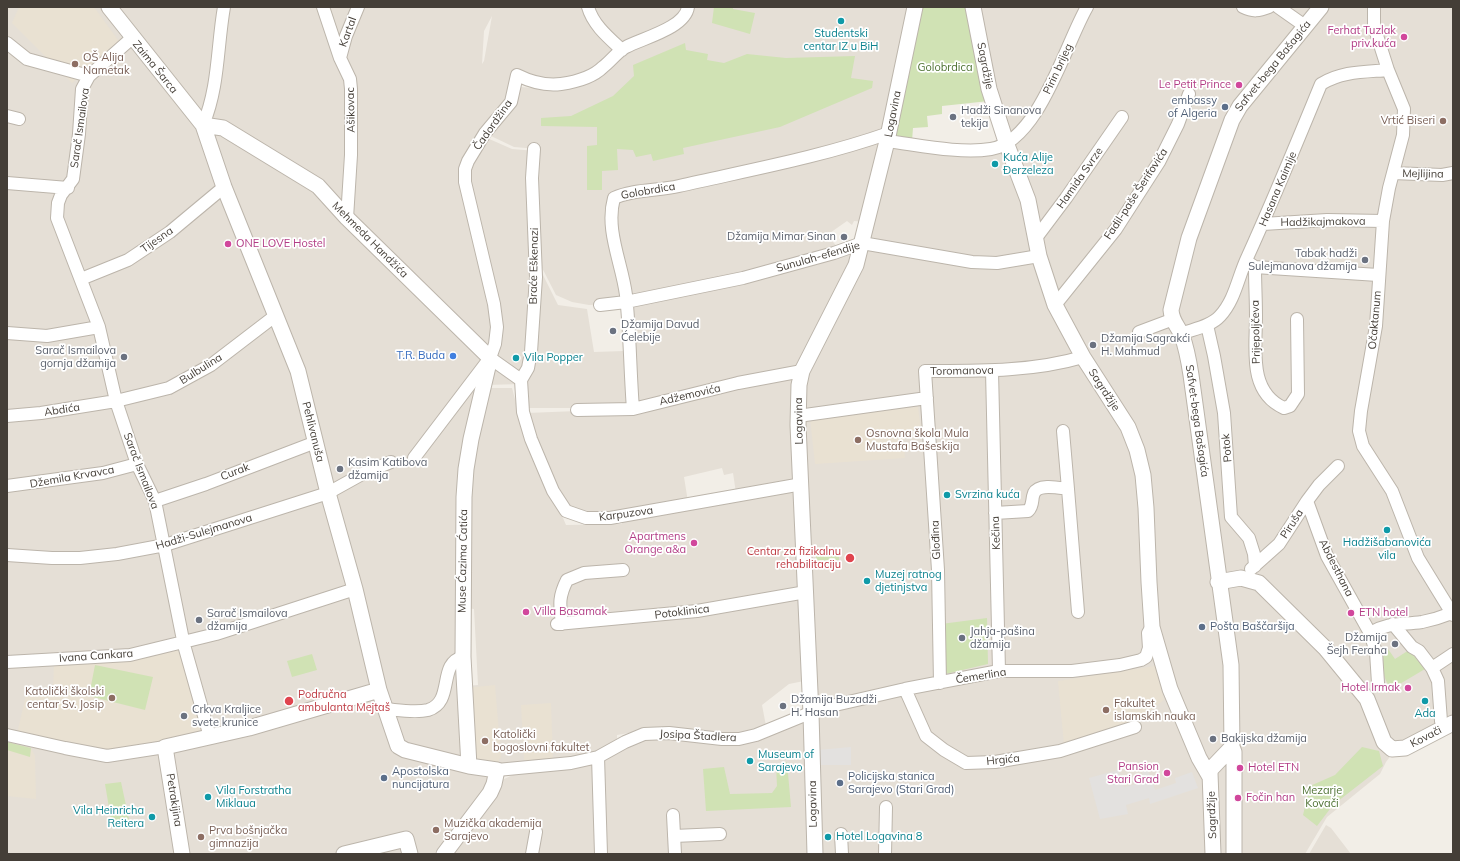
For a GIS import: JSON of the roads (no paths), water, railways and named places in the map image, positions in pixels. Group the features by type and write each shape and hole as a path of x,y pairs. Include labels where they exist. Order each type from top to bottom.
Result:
{"street":[{"name":"Zaima Šarca","path":"109,7 132,38 203,125"},
{"name":"Ašikovac","path":"323,7 340,58 350,80 351,155 347,218"},
{"name":"Kartal","path":"340,58 346,36 358,7"},
{"path":"588,7 604,34 622,50"},
{"name":"Čadordžina","path":"490,358 497,327 494,304 465,182 465,169 485,133 511,102 517,75 534,83 560,84 585,78 602,69 622,50 650,38 680,21 687,12 688,7"},
{"name":"Logavina","path":"815,854 811,714 798,416 799,385 802,371 856,265 888,137 915,7"},
{"name":"Sagrdžije","path":"973,7 989,88 1007,145 1028,200 1039,256 1055,305 1083,357 1128,426 1137,450 1146,508 1152,627 1167,683 1199,758 1210,777"},
{"name":"Pirin brijeg","path":"1007,145 1042,103 1087,7"},
{"path":"1243,7 1250,11 1259,11 1269,7"},
{"path":"1278,7 1306,26"},
{"name":"Safvet-bega Bašagića","path":"1234,854 1234,758 1232,747 1231,665 1218,582 1211,513 1187,350 1181,334 1171,320 1172,300 1188,238 1232,120 1240,106 1321,7"},
{"name":"Očaktanum","path":"1374,7 1374,26 1388,70 1404,109 1403,135 1383,221 1378,275 1376,326 1361,411 1359,431 1363,446 1392,491 1418,558 1452,614"},
{"path":"203,125 215,87 221,9"},
{"name":"Sarač Ismailova","path":"132,38 89,76 82,89 79,134 73,179 58,203 58,218 99,327 116,400 137,464 154,501 165,545 183,642 210,737"},
{"path":"7,43 27,59 89,76"},
{"name":"Hasana Kaimije","path":"1181,334 1207,325 1220,316 1234,294 1250,264 1263,224 1322,84 1332,77 1344,74 1388,70"},
{"name":"Fadil-paše Šerifovića","path":"1055,305 1116,229 1159,162 1178,124 1189,94"},
{"path":"7,116 19,119"},
{"name":"Hamida Svrze","path":"1036,238 1066,198 1122,117"},
{"name":"Pehlivanuša","path":"203,125 224,187 298,371 328,493 355,588 379,690 398,746 405,750 468,766"},
{"name":"Mehmeda Handžića","path":"203,125 222,128 318,186 347,218 490,358 521,380"},
{"path":"888,137 964,150 990,149 1007,145"},
{"name":"Golobrdica","path":"633,409 626,302 613,234 611,210 614,198 622,194 664,189 888,137"},
{"name":"Braće Eškenazi","path":"521,380 528,368 531,352 536,277 532,178 534,149"},
{"name":"Mejlijina","path":"1393,173 1442,175 1453,173"},
{"path":"7,183 68,188"},
{"name":"Tijesna","path":"81,279 128,260 170,232 224,187"},
{"name":"Hadžikajmakova","path":"1263,224 1327,220 1383,221"},
{"name":"Sunulah-efendije","path":"600,305 626,302 743,278 834,253 862,243 972,262 997,263 1039,256"},
{"path":"1250,264 1378,275"},
{"name":"Prijepoljčeva","path":"1250,264 1255,357 1258,376 1267,396 1274,404 1284,408 1290,406 1298,394 1297,319"},
{"name":"Bulbulina","path":"116,400 169,388 211,365 275,316"},
{"path":"1139,332 1171,320"},
{"name":"Potok","path":"1207,325 1224,414 1231,517 1249,538 1254,554 1255,566"},
{"path":"7,333 47,336 99,327"},
{"name":"Toromanova","path":"927,398 925,371 992,371 1066,362 1083,357"},
{"path":"414,458 490,358"},
{"name":"Muse Ćazima Ćatića","path":"468,766 463,658 464,497 466,468 490,358"},
{"name":"Adžemovića","path":"577,410 633,409 738,383 802,371"},
{"name":"Kečina","path":"992,371 999,671"},
{"name":"Karpuzova","path":"521,380 523,412 531,439 559,502 566,512 575,516 586,518 610,518 802,484"},
{"path":"798,416 927,398"},
{"name":"Glođina","path":"927,398 938,570 940,683"},
{"name":"Abdića","path":"7,416 41,414 116,400"},
{"path":"1063,431 1078,612"},
{"name":"Curak","path":"154,501 206,484 316,442"},
{"name":"Hadži-Sulejmanova","path":"7,555 80,558 117,554 165,545 328,493 364,473 391,462"},
{"name":"Džemila Krvavca","path":"7,486 103,473 137,464"},
{"name":"Piruša","path":"1241,578 1279,544 1319,485 1338,466"},
{"path":"995,513 1028,511 1032,506 1034,492 1038,488 1068,489"},
{"name":"Abdesthana","path":"1307,501 1327,556 1370,633 1376,652 1378,683"},
{"name":"Potoklinica","path":"623,570 584,573 567,580 559,602 560,624 697,611 806,592"},
{"path":"1218,582 1241,578"},
{"name":"Kovači","path":"1241,578 1259,583 1326,649 1367,699 1384,742 1390,748 1405,748 1448,725"},
{"name":"Ivana Cankara","path":"7,662 130,656 216,634 355,588"},
{"path":"1370,633 1380,627 1393,624 1420,622 1452,614"},
{"path":"1393,624 1412,647 1419,651 1432,668 1438,681 1441,721 1448,725"},
{"name":"Čemerlina","path":"811,714 822,708 906,688 999,671 1072,671 1120,665 1141,660 1147,654 1148,633 1152,627"},
{"path":"1432,668 1453,654"},
{"path":"385,709 417,711 429,710 438,705 444,697 449,667 456,659 463,658"},
{"name":"Hrgića","path":"906,688 926,736 944,750 966,763 995,762 1060,751 1135,727"},
{"path":"7,735 107,756 165,747 249,728 379,690"},
{"name":"Josipa Štadlera","path":"497,770 571,763 598,757 625,742 644,734 668,733 722,739 739,739 756,735 811,714"},
{"name":"Petrakijina","path":"165,747 182,854"},
{"name":"Sagrdžije","path":"1213,854 1211,769 1232,747"},
{"path":"598,757 602,854"},
{"path":"444,854 490,793 497,776 497,770 468,766"},
{"path":"885,854 886,807"},
{"path":"673,815 675,854"},
{"path":"532,854 536,832"},
{"path":"674,836 720,834"},
{"path":"841,834 842,854"},
{"path":"344,854 406,839 410,854"}],"place":[{"name":"Studentski centar IZ u BiH","path":"841,21"},
{"name":"Ferhat Tuzlak priv.kuća","path":"1404,37"},
{"name":"OŠ Alija Nametak","path":"75,64"},
{"name":"Le Petit Prince","path":"1239,85"},
{"name":"embassy of Algeria","path":"1225,107"},
{"name":"Hadži Sinanova tekija","path":"953,117"},
{"name":"Vrtić Biseri","path":"1443,121"},
{"name":"Kuća Alije Đerzeleza","path":"995,164"},
{"name":"Džamija Mimar Sinan","path":"844,237"},
{"name":"ONE LOVE Hostel","path":"228,244"},
{"name":"Tabak hadži Sulejmanova džamija","path":"1365,260"},
{"name":"Džamija Davud Ćelebije","path":"613,331"},
{"name":"Džamija Sagrakći H. Mahmud","path":"1093,345"},
{"name":"T.R. Buda","path":"453,356"},
{"name":"Sarač Ismailova gornja džamija","path":"124,357"},
{"name":"Vila Popper","path":"516,358"},
{"name":"Osnovna škola Mula Mustafa Bašeskija","path":"858,440"},
{"name":"Kasim Katibova džamija","path":"340,469"},
{"name":"Svrzina kuća","path":"947,495"},
{"name":"Hadžišabanovića vila","path":"1387,530"},
{"name":"Apartmens Orange a&a","path":"694,543"},
{"name":"Centar za fizikalnu rehabilitaciju","path":"850,558"},
{"name":"Muzej ratnog djetinjstva","path":"867,581"},
{"name":"Villa Basamak","path":"526,612"},
{"name":"ETN hotel","path":"1351,613"},
{"name":"Sarač Ismailova džamija","path":"199,620"},
{"name":"Pošta Baščaršija","path":"1202,627"},
{"name":"Jahja-pašina džamija","path":"962,638"},
{"name":"Džamija Šejh Feraha","path":"1395,644"},
{"name":"Hotel Irmak","path":"1408,688"},
{"name":"Katolički školski centar Sv. Josip","path":"112,698"},
{"name":"Područna ambulanta Mejtaš","path":"289,701"},
{"name":"Ada","path":"1425,701"},
{"name":"Džamija Buzadži H. Hasan","path":"783,706"},
{"name":"Fakultet islamskih nauka","path":"1106,710"},
{"name":"Crkva Kraljice svete krunice","path":"184,716"},
{"name":"Bakijska džamija","path":"1213,739"},
{"name":"Katolički bogoslovni fakultet","path":"485,741"},
{"name":"Museum of Sarajevo","path":"750,761"},
{"name":"Hotel ETN","path":"1240,768"},
{"name":"Pansion Stari Grad","path":"1167,773"},
{"name":"Apostolska nuncijatura","path":"384,778"},
{"name":"Policijska stanica Sarajevo (Stari Grad)","path":"840,783"},
{"name":"Vila Forstratha Miklaua","path":"208,797"},
{"name":"Fočin han","path":"1238,798"},
{"name":"Vila Heinricha Reitera","path":"152,817"},
{"name":"Muzička akademija Sarajevo","path":"436,830"},
{"name":"Prva bošnjačka gimnazija","path":"201,837"},
{"name":"Hotel Logavina 8","path":"828,837"}],"park label":[{"name":"Mezarje Kovači","path":"1322,797"}]}
